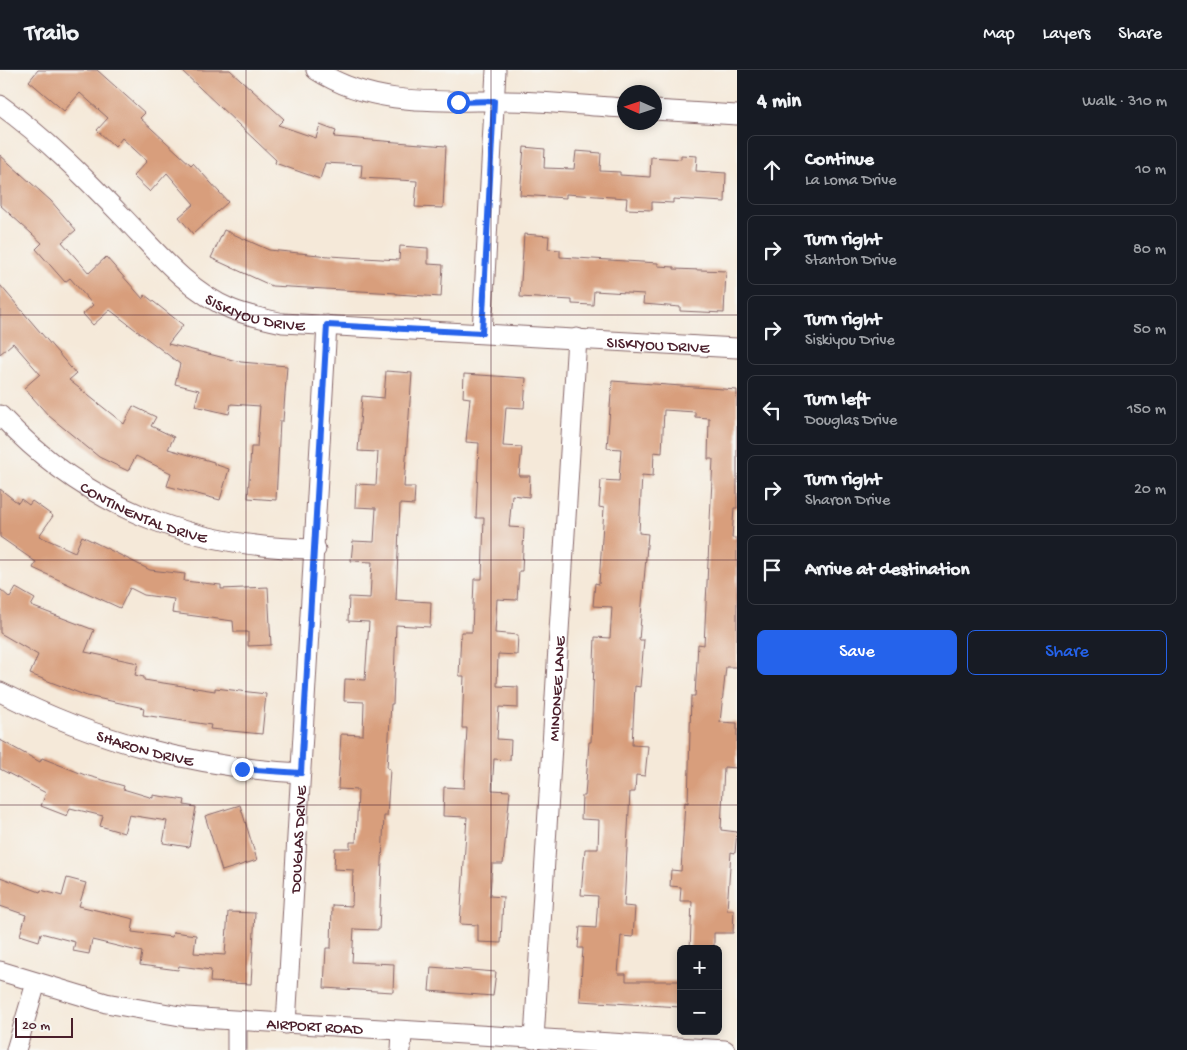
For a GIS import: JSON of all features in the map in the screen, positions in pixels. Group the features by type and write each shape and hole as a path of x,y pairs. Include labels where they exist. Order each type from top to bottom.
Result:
{"street":[{"path":"316,70 354,89 381,96 458,102 494,101 617,108"},
{"path":"482,333 496,70"},
{"name":"SISKIYOU DRIVE","path":"0,106 23,122 81,174 180,276 204,294 231,309 283,323 737,348"},
{"path":"662,110 737,115"},
{"name":"DOUGLAS DRIVE","path":"286,1024 316,549 327,325"},
{"name":"MINONEE LANE","path":"534,1039 578,338"},
{"name":"CONTINENTAL DRIVE","path":"0,415 53,464 108,500 157,523 186,532 275,548 316,549"},
{"name":"SHARON DRIVE","path":"0,692 74,727 169,756 242,769 301,773"},
{"name":"AIRPORT ROAD","path":"0,971 36,983 148,1012 237,1022 725,1050"},
{"path":"16,1050 36,983"},
{"path":"237,1022 237,1050"},
{"path":"401,1050 402,1031"}],"building":[{"path":"38,70 97,70 145,113 140,118 191,165 193,163 228,202 193,234 179,217 194,204 167,173 150,192 133,176 147,161 122,138 115,147 97,130 108,118 80,93 64,111 29,81"},
{"path":"181,70 230,70 284,119 278,125 316,138 320,125 336,131 334,137 446,146 443,208 415,207 417,181 361,178 362,165 325,163 320,179 275,163 276,160"},
{"path":"524,147 545,149 544,168 574,169 576,151 601,153 600,171 620,172 620,175 650,177 651,157 681,159 681,155 697,156 696,171 726,173 725,202 673,199 673,203 652,202 652,210 626,209 627,198 566,194 566,198 520,195"},
{"path":"0,155 51,201 76,230 62,242 89,273 106,257 143,299 145,295 183,325 168,344 241,362 287,366 283,421 280,421 276,500 248,498 251,447 257,447 260,406 231,404 229,414 195,406 199,390 175,384 180,364 110,310 93,325 83,314 93,305 70,278 65,282 36,249 42,243 0,205"},
{"path":"224,230 269,250 329,256 399,260 400,246 428,248 428,264 443,265 441,297 272,286 211,258"},
{"path":"524,234 549,236 548,249 560,250 560,257 658,263 658,266 674,267 674,269 726,271 724,313 680,311 680,307 643,304 644,294 594,291 593,305 572,304 572,300 520,297"},
{"path":"0,285 76,374 69,380 124,424 133,406 156,417 151,426 174,437 168,449 214,462 214,464 229,469 220,500 167,486 171,473 136,456 128,471 99,457 49,416 24,388 40,374 13,343 0,354"},
{"path":"386,371 412,373 404,487 415,487 414,505 400,504 396,600 431,602 430,627 396,625 393,704 391,704 387,768 390,769 387,816 384,816 379,930 354,929 352,962 394,964 393,992 324,988 326,948 331,948 332,905 352,906 353,870 334,869 335,848 350,848 350,842 356,842 358,790 338,789 341,734 363,735 364,702 344,701 345,679 365,680 369,622 348,621 349,597 370,598 372,562 351,561 353,541 374,542 376,508 355,507 356,484 376,485 378,452 358,451 362,396 384,398"},
{"path":"464,374 526,378 524,408 506,407 503,446 522,447 519,476 530,476 529,497 512,495 509,527 524,528 522,571 519,571 517,600 497,599 495,633 518,635 517,655 498,654 497,686 518,687 518,708 499,707 497,739 511,740 510,760 494,759 492,790 510,791 503,864 492,864 490,896 503,897 501,943 478,942 478,925 460,924 467,817 443,816 444,787 464,788 467,728 462,728 464,676 459,676 461,632 472,632 474,579 482,579 484,518 476,518 479,443 466,442 470,398 463,397"},
{"path":"612,381 737,390 737,508 734,508 732,538 737,538 737,667 726,667 720,722 737,723 737,768 724,767 721,830 737,832 735,853 731,852 727,910 734,910 733,933 714,933 714,945 690,945 692,901 680,901 681,887 670,886 671,870 681,871 685,802 688,803 691,696 695,696 698,644 704,645 713,459 708,459 709,418 695,417 695,412 664,410 662,453 654,452 653,476 642,475 639,533 648,534 639,640 644,640 640,687 635,686 632,745 648,746 645,776 636,775 635,792 630,792 624,906 635,907 633,937 621,936 618,974 626,974 626,981 677,981 677,1007 580,1001 583,948 578,948 580,927 596,928 598,896 581,895 585,849 598,849 599,820 581,819 582,796 585,796 589,742 591,742 595,637 610,638 612,607 593,606 595,583 599,584 604,508 599,507 601,480 619,481 621,449 607,448"},
{"path":"0,489 18,503 21,499 29,505 32,501 53,516 39,536 75,552 82,536 150,570 185,574 184,581 221,585 221,589 268,587 271,645 248,646 248,632 234,632 233,621 172,613 174,599 144,595 130,588 120,608 33,568 36,562 0,537"},
{"path":"16,588 35,599 31,606 94,630 85,652 138,663 135,675 144,677 144,680 215,691 215,688 266,694 262,734 210,729 211,725 143,715 144,708 87,696 30,674 38,655 0,633 0,589 10,598"},
{"path":"0,740 40,762 42,758 85,775 124,786 123,789 153,798 153,795 185,800 184,805 196,807 189,847 163,843 167,821 129,815 124,833 100,826 103,816 70,808 67,816 41,806 46,793 0,769"},
{"path":"240,805 257,860 222,871 205,816"},
{"path":"0,877 40,892 41,890 62,896 67,878 86,883 79,906 134,919 132,932 172,937 173,932 196,935 194,953 225,955 228,912 255,913 251,984 210,982 211,970 179,966 178,970 140,965 142,952 92,940 89,954 73,951 75,942 41,933 39,941 20,935 26,915 0,906"},
{"path":"431,967 496,972 493,996 429,991"}],"route":[{"path":"242,769 301,773 316,549 327,325 482,333 494,101 458,102"}]}
